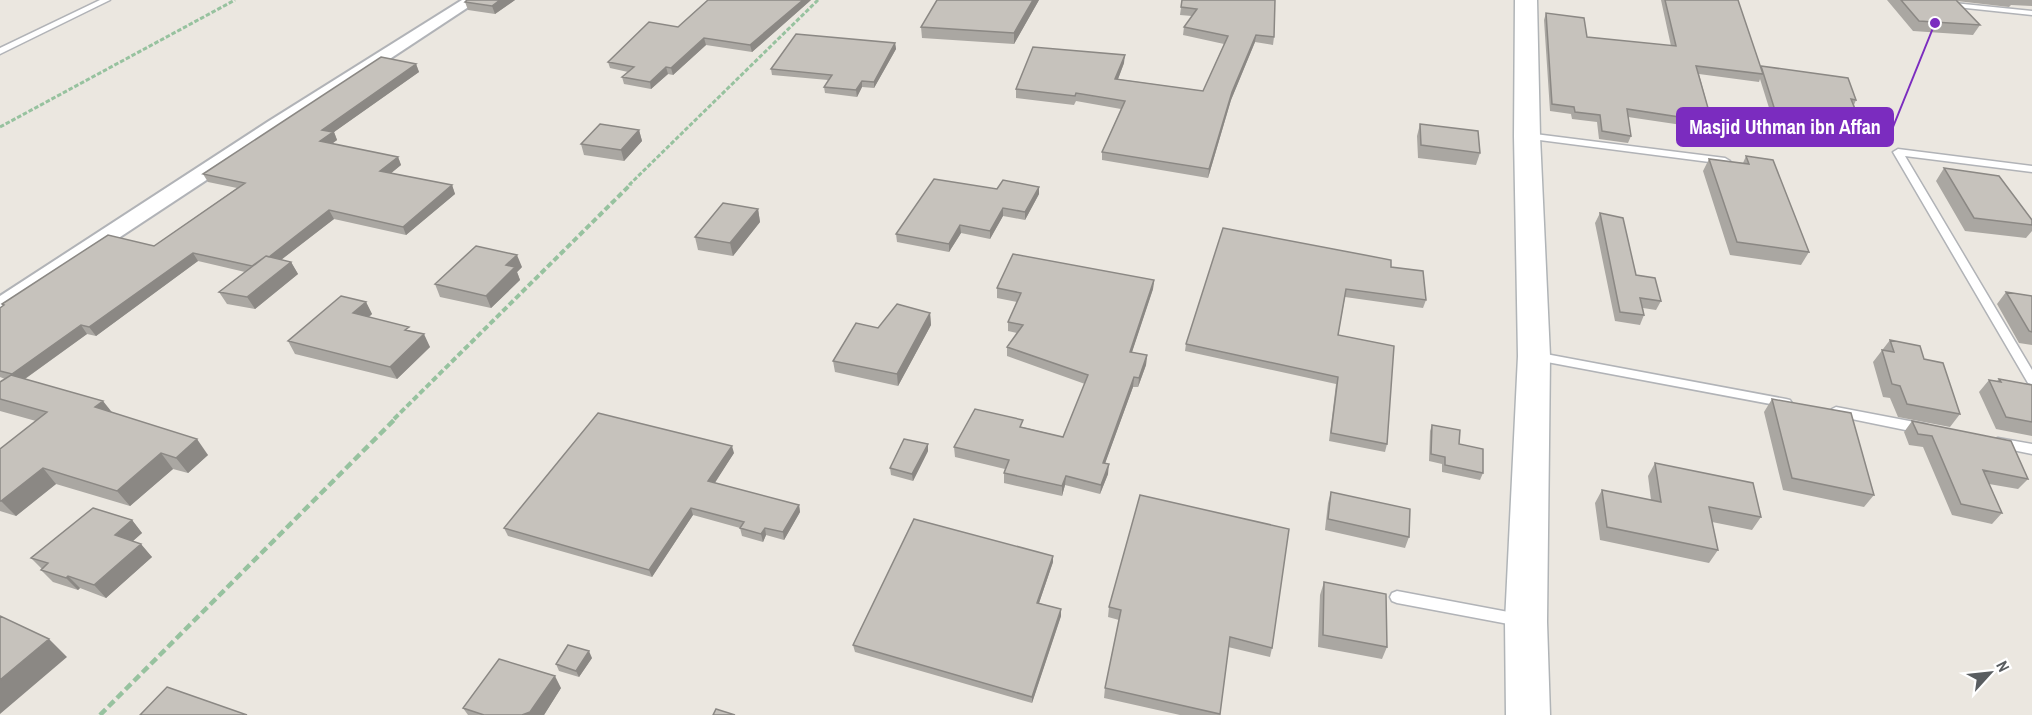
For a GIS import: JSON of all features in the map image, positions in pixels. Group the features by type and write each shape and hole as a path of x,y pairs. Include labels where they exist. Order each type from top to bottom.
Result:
{"main road":[{"path":"1526,0 1527,136 1534,356 1526,622 1528,715"}],"street":[{"path":"0,306 275,125 472,0"}],"lane":[{"path":"0,51 106,0"},
{"path":"1935,3 1967,3 2032,13"},
{"path":"1527,136 1741,163"},
{"path":"2032,169 1898,152 2032,380"},
{"path":"1534,356 1800,406"},
{"path":"1824,410 1939,432"},
{"path":"1986,440 2032,449"},
{"path":"1397,597 1526,622"}],"path":[{"path":"0,127 235,0"},
{"path":"100,715 555,258 819,0"}],"building":[{"path":"467,0 500,0 492,6 465,2"},
{"path":"708,0 803,0 750,45 704,38 671,68 666,67 650,82 622,77 634,67 608,62 649,22 678,27"},
{"path":"937,0 1033,0 1014,33 921,27"},
{"path":"1182,0 1275,0 1274,37 1256,35 1232,92 1209,169 1102,152 1125,101 1076,93 1075,96 1016,89 1033,47 1125,55 1115,79 1203,91 1228,36 1184,27 1197,9 1181,7"},
{"path":"1665,0 1738,0 1763,74 1696,66 1712,122 1627,109 1631,136 1602,131 1600,115 1575,112 1574,107 1552,104 1546,13 1584,18 1587,37 1676,46"},
{"path":"1901,0 1956,0 1980,25 1919,21"},
{"path":"796,34 895,43 874,82 862,81 856,90 824,87 832,75 771,69"},
{"path":"381,57 416,64 322,130 333,132 320,141 398,157 380,171 452,185 403,227 329,210 269,257 266,256 252,266 193,253 89,327 81,325 12,374 0,371 0,308 4,305 2,304 108,235 154,246 245,183 203,174"},
{"path":"1761,66 1848,78 1856,100 1851,99 1865,134 1778,120"},
{"path":"600,124 639,130 621,150 581,144"},
{"path":"1420,124 1478,131 1480,153 1421,145"},
{"path":"1746,156 1773,160 1809,252 1737,242 1709,159 1749,164"},
{"path":"1944,168 1999,176 2032,220 2032,225 1974,218"},
{"path":"934,179 997,189 1003,180 1039,187 1025,212 1003,208 990,231 960,225 949,244 896,234"},
{"path":"723,203 758,209 730,243 695,237"},
{"path":"1600,213 1623,218 1636,275 1655,278 1661,301 1640,298 1644,315 1620,312"},
{"path":"1223,228 1391,260 1391,267 1423,271 1426,300 1346,289 1338,335 1394,346 1387,444 1331,433 1338,377 1186,344"},
{"path":"476,246 517,255 506,265 515,267 486,296 435,284"},
{"path":"1013,254 1154,280 1130,352 1147,355 1139,378 1134,377 1103,463 1109,464 1101,485 1066,476 1062,486 1004,473 1009,460 954,447 975,409 1023,420 1020,427 1063,437 1088,375 1007,347 1023,325 1008,322 1021,293 997,288"},
{"path":"266,256 291,262 247,297 219,292"},
{"path":"2006,292 2032,296 2032,332 2029,331"},
{"path":"341,296 366,302 353,313 409,327 405,330 424,334 390,367 288,341"},
{"path":"897,304 930,313 897,374 833,361 856,323 878,328"},
{"path":"1890,340 1920,346 1924,359 1943,363 1960,414 1907,404 1900,386 1892,384 1882,350 1894,352"},
{"path":"11,375 103,401 95,407 197,439 176,458 161,453 117,491 43,468 0,501 0,449 47,412 0,399 0,382"},
{"path":"1999,379 2032,385 2032,422 2006,417 1989,380 2001,382"},
{"path":"1772,399 1851,413 1874,495 1792,478"},
{"path":"598,413 732,446 708,481 799,505 783,532 765,528 761,534 740,528 744,522 691,508 649,570 504,528"},
{"path":"1912,421 2011,441 2028,479 1983,470 2002,513 1961,504 1932,436 1918,434"},
{"path":"1432,425 1460,430 1459,444 1483,449 1483,473 1445,465 1445,457 1431,454"},
{"path":"904,439 928,444 912,474 890,468"},
{"path":"1655,463 1753,483 1761,517 1709,507 1718,550 1607,527 1602,490 1661,502"},
{"path":"1331,492 1410,509 1409,537 1328,519"},
{"path":"1140,495 1289,529 1272,648 1230,637 1220,714 1105,688 1121,610 1109,607"},
{"path":"93,508 132,520 115,535 141,544 94,585 41,570 48,563 31,558"},
{"path":"914,519 1053,556 1037,603 1061,609 1032,697 853,645"},
{"path":"1324,582 1386,594 1387,647 1323,635"},
{"path":"0,616 49,639 0,680"},
{"path":"568,645 589,651 576,671 556,664"},
{"path":"499,659 555,676 530,712 522,715 484,715 463,708"},
{"path":"167,687 247,715 140,715"},
{"path":"716,709 735,715 713,715"}],"place":[{"name":"Masjid Uthman ibn Affan","path":"1935,23"}]}
